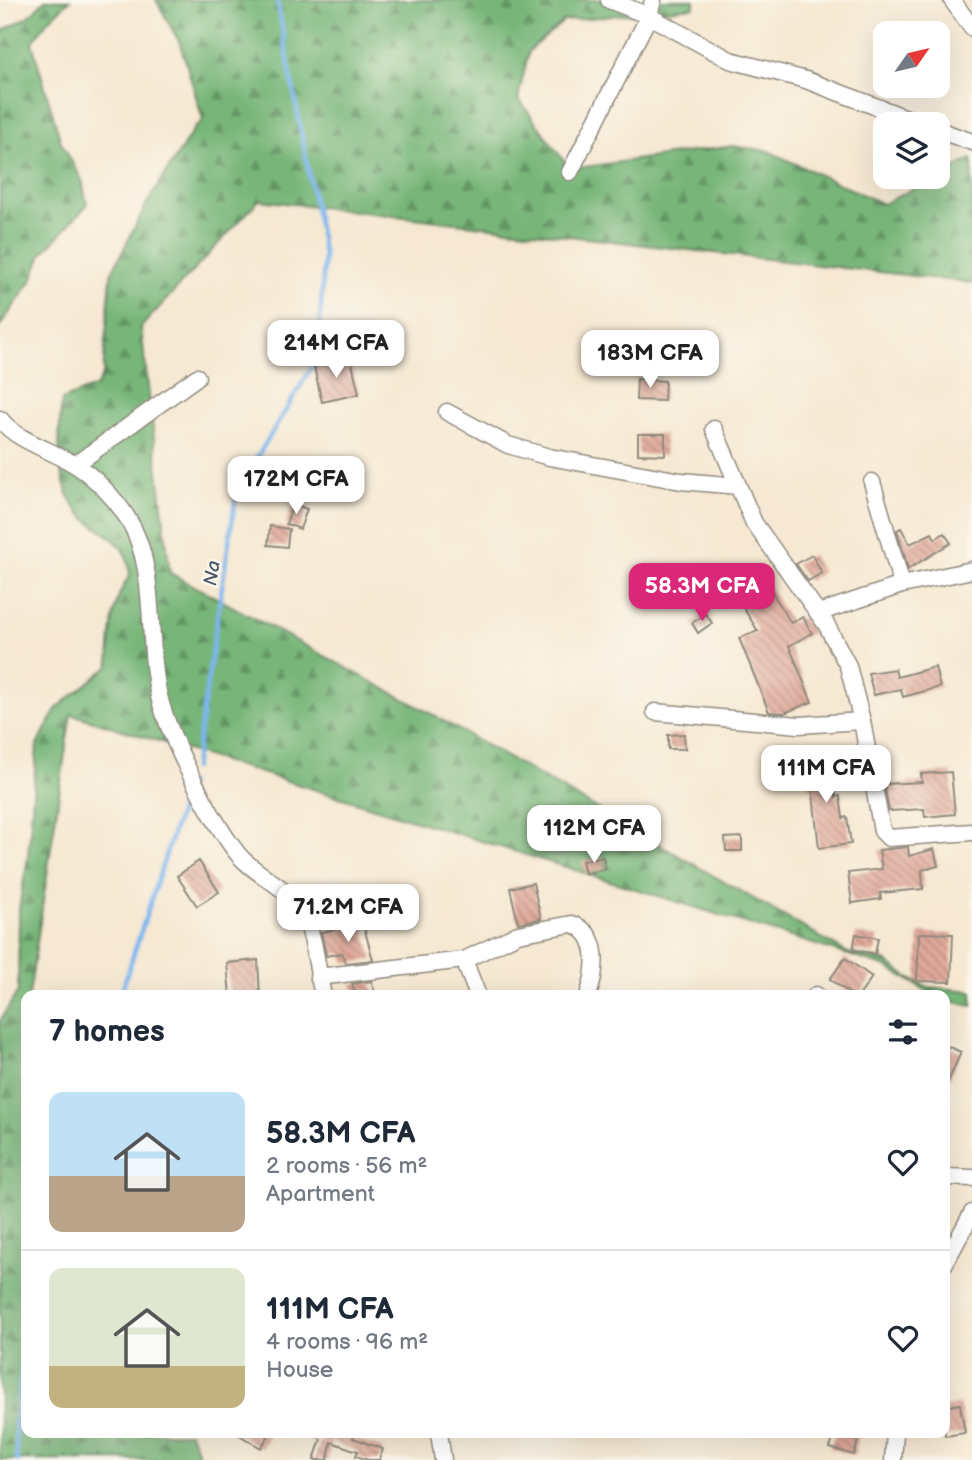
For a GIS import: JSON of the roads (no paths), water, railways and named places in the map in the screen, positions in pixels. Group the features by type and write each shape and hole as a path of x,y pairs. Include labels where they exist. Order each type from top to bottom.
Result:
{"street":[{"path":"609,0 651,8 730,61 806,80 890,112"},
{"path":"952,0 972,28"},
{"path":"570,172 651,8"},
{"path":"950,134 972,142"},
{"path":"76,464 197,377"},
{"path":"447,412 508,445 550,457 681,481 738,486"},
{"path":"0,419 13,433 76,464 109,495 128,518 138,537 145,573 157,690 176,742 237,853 299,906 304,915 321,990"},
{"path":"714,429 764,540 818,613 848,666 862,721 880,824 886,836 972,832"},
{"path":"872,482 902,585"},
{"path":"818,613 902,585 972,570"},
{"path":"655,712 799,725 862,721"},
{"path":"318,977 464,960 518,934 572,924 580,926 592,944 596,962 589,990"},
{"path":"464,960 476,990"},
{"path":"950,1177 972,1178"},
{"path":"950,1254 972,1213"},
{"path":"440,1438 443,1460"},
{"path":"893,1460 895,1438"}],"waterway":[{"name":"Na","path":"194,768 237,490 318,357 324,256 277,0"},
{"name":"Na","path":"122,990 189,783"},
{"name":"Na","path":"17,1460 15,1423 21,1378"}]}
